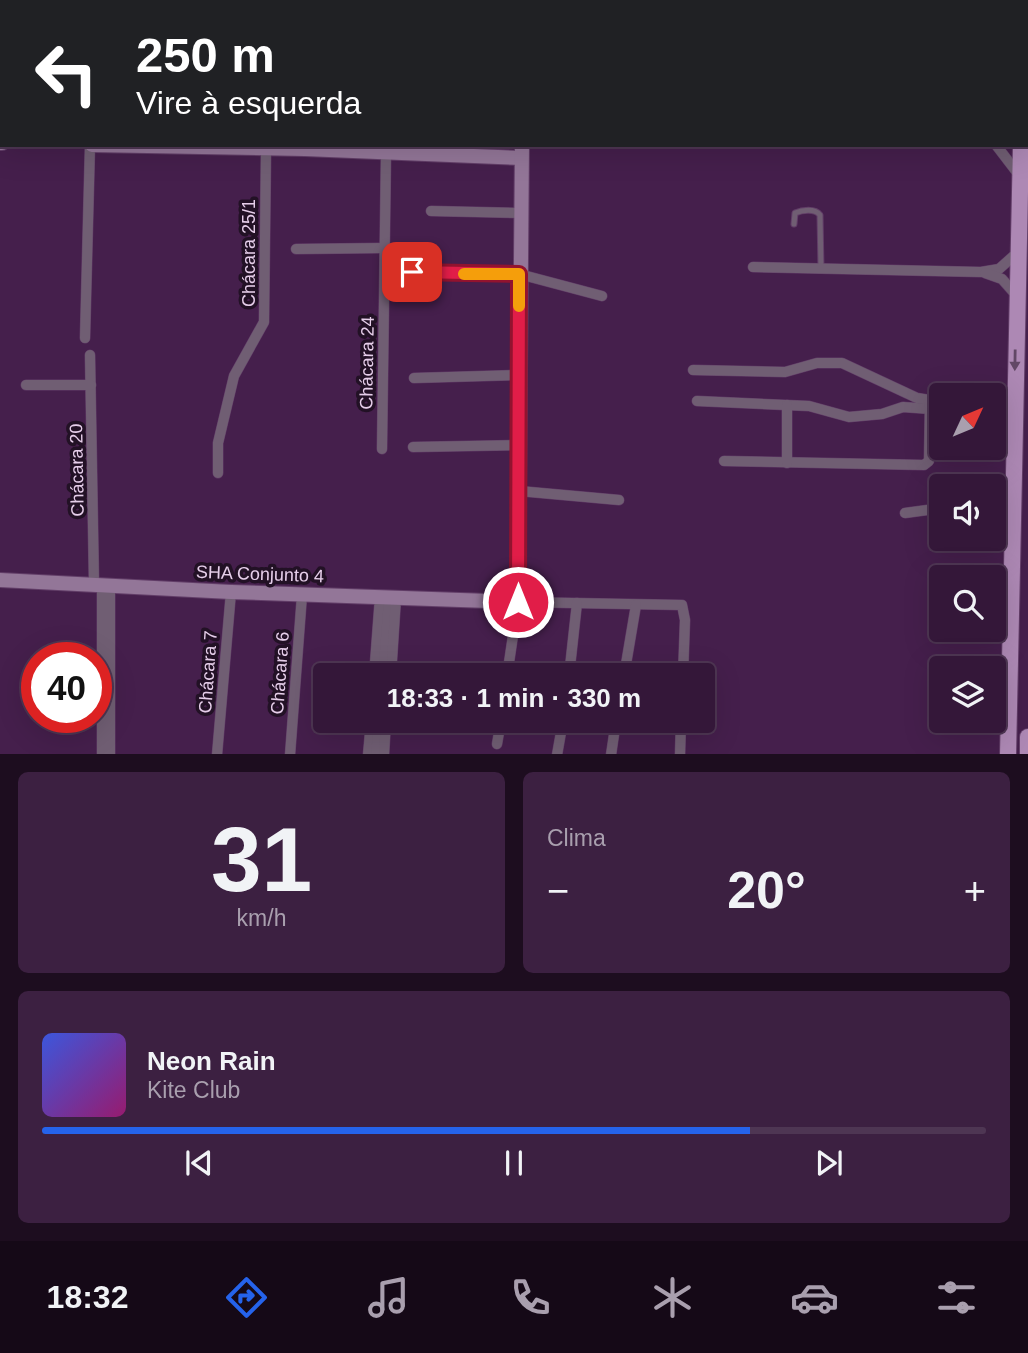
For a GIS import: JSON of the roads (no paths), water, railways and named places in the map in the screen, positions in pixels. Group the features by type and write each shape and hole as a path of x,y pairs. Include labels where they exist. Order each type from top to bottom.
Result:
{"main road":[{"path":"1008,754 1021,526 1013,506 1021,147"},
{"path":"1028,737 1028,754"}],"street":[{"path":"85,338 91,147"},
{"path":"200,147 266,150 305,147 386,152 415,149 522,152 518,602 510,663"},
{"path":"998,147 1019,175"},
{"name":"Chácara 25/1","path":"218,473 218,443 234,376 264,321 266,150"},
{"name":"Chácara 24","path":"382,449 386,152"},
{"path":"431,211 520,213"},
{"path":"296,248 384,248"},
{"path":"752,267 981,272 999,269 1018,252"},
{"path":"412,272 519,274 602,296"},
{"path":"981,272 1002,279 1017,296"},
{"name":"Chácara 20","path":"90,355 102,585"},
{"path":"694,370 785,372 817,363 842,363 929,402"},
{"path":"414,378 519,376"},
{"path":"26,385 90,385"},
{"path":"1006,399 1010,398 1014,390"},
{"path":"697,401 821,408 849,417 882,414 903,407 929,404"},
{"path":"787,405 787,463"},
{"path":"1006,408 1016,419"},
{"path":"413,447 519,445"},
{"path":"724,461 924,465 929,460"},
{"path":"519,491 619,500"},
{"path":"1006,506 1013,506"},
{"path":"905,513 929,510"},
{"name":"SHA Conjunto 4","path":"0,580 231,592 518,602"},
{"path":"102,585 102,754"},
{"path":"102,585 110,754"},
{"name":"Chácara 7","path":"217,754 231,592"},
{"name":"Chácara 6","path":"290,754 302,595"},
{"path":"376,663 388,598"},
{"path":"384,663 388,598"},
{"path":"388,598 390,663"},
{"path":"518,602 678,604 684,607 683,663"},
{"path":"571,663 578,603"},
{"path":"626,663 636,605"},
{"path":"368,754 370,733"},
{"path":"376,754 378,733"},
{"path":"384,754 385,733"},
{"path":"497,744 499,733"},
{"path":"558,754 561,733"},
{"path":"611,754 615,733"},
{"path":"680,754 681,733"}],"lane":[{"path":"794,224 795,213 800,211 815,210 820,215 821,269"}]}
